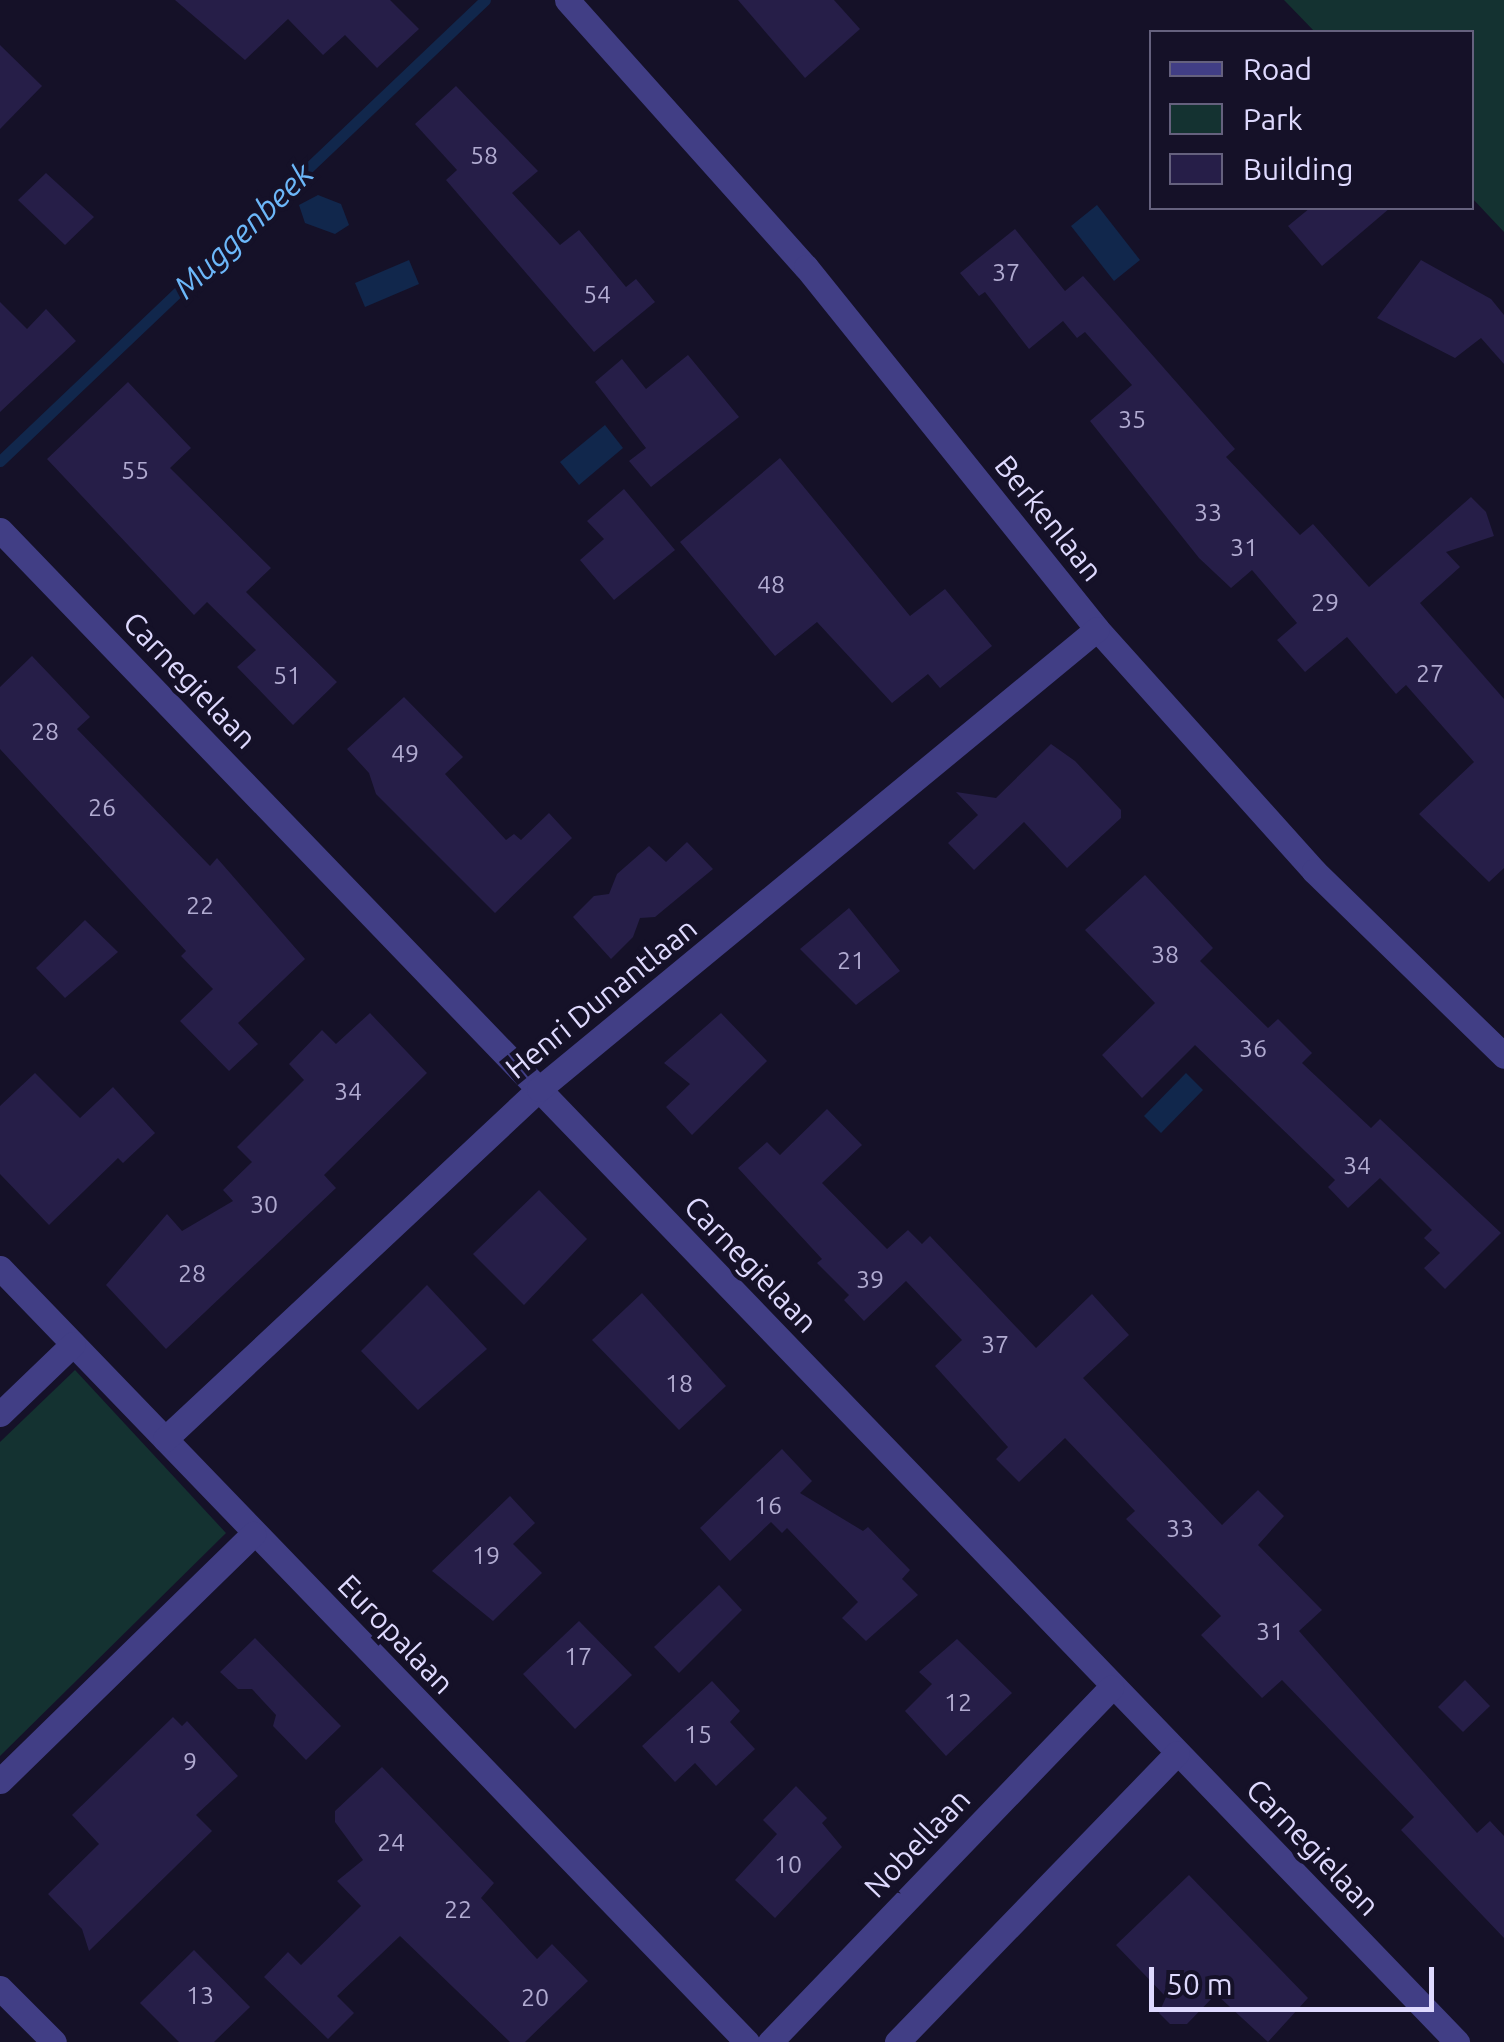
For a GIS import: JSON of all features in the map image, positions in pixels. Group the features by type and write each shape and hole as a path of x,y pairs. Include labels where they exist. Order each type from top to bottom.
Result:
{"street":[{"name":"Berkenlaan","path":"568,0 806,267 1097,630 1314,871 1504,1056"},
{"name":"Carnegielaan","path":"0,530 1457,2042"},
{"name":"Henri Dunantlaan","path":"165,1439 539,1089 1097,630"},
{"name":"Europalaan","path":"0,1268 747,2042"},
{"path":"0,1414 73,1344"},
{"path":"0,1781 253,1534"},
{"name":"Nobellaan","path":"770,2042 1112,1688"},
{"path":"898,2042 1177,1753"},
{"path":"0,1988 54,2042"}],"green space":[{"path":"1284,0 1504,0 1504,232 1474,200 1474,30 1313,30"},
{"path":"75,1370 226,1533 0,1756 0,1442"}],"water":[{"path":"318,195 341,204 349,225 335,234 305,223 299,205"},
{"path":"1097,205 1140,260 1114,281 1071,226"},
{"path":"409,260 419,284 365,307 355,283"},
{"path":"605,425 623,448 579,485 560,462"},
{"path":"1186,1073 1203,1090 1161,1133 1144,1116"}],"building":[{"path":"175,0 390,0 419,29 377,68 345,35 323,55 288,19 245,60"},
{"path":"738,0 834,0 860,29 805,78"},
{"path":"0,45 42,86 0,129"},
{"path":"456,86 538,171 512,193 560,245 579,230 626,287 636,279 655,302 594,352 446,180 457,170 415,124"},
{"path":"46,173 94,217 65,245 18,200"},
{"path":"1308,210 1388,210 1322,266 1288,226"},
{"path":"1015,229 1065,291 1083,276 1235,449 1226,457 1300,535 1313,524 1369,587 1471,497 1486,512 1494,536 1446,552 1460,567 1420,603 1504,699 1504,868 1489,882 1419,814 1474,762 1406,685 1396,694 1347,637 1305,672 1277,640 1297,623 1252,570 1231,588 1199,558 1090,421 1132,385 1085,332 1077,338 1063,321 1029,349 985,292 979,296 960,273"},
{"path":"1421,260 1491,299 1504,315 1504,364 1481,338 1455,358 1377,318"},
{"path":"0,302 27,329 46,309 76,341 0,412"},
{"path":"688,355 739,417 651,487 629,461 646,448 595,382 622,359 646,389"},
{"path":"128,382 191,448 170,468 271,568 246,592 337,682 293,725 237,667 256,650 207,602 194,615 47,459"},
{"path":"780,458 910,616 945,589 992,646 940,688 928,674 892,703 817,622 775,656 680,542"},
{"path":"624,489 675,550 614,600 580,560 604,539 587,521"},
{"path":"32,656 90,717 77,729 210,866 217,858 305,959 238,1023 258,1044 229,1071 180,1021 213,989 181,956 186,951 0,749 0,687"},
{"path":"404,697 463,757 445,774 506,840 514,834 521,840 549,813 572,838 495,913 376,794 369,773 347,749"},
{"path":"1051,744 1075,761 1121,810 1121,818 1067,868 1024,822 974,870 948,843 978,815 956,792 996,798"},
{"path":"687,842 713,869 655,917 640,918 633,937 611,959 573,917 594,896 609,894 617,874 649,846 666,862"},
{"path":"1145,875 1213,948 1200,961 1268,1028 1278,1019 1312,1053 1302,1063 1371,1128 1380,1119 1501,1233 1445,1289 1424,1268 1440,1253 1424,1238 1432,1230 1380,1178 1348,1208 1328,1187 1335,1180 1195,1045 1142,1098 1102,1055 1155,1003 1085,930"},
{"path":"849,908 900,971 856,1005 800,949"},
{"path":"85,920 118,952 65,998 36,968"},
{"path":"370,1013 427,1073 324,1175 336,1188 166,1349 106,1285 167,1214 182,1231 233,1201 223,1190 252,1162 237,1147 304,1080 289,1064 322,1030 336,1044"},
{"path":"721,1013 767,1061 692,1135 666,1107 690,1084 664,1063"},
{"path":"35,1073 80,1118 113,1087 155,1133 123,1163 118,1158 49,1225 0,1174 0,1106"},
{"path":"827,1109 862,1145 822,1183 887,1249 908,1230 922,1244 930,1236 1036,1348 1092,1294 1129,1335 1083,1378 1222,1525 1258,1490 1284,1516 1258,1545 1322,1610 1299,1631 1477,1833 1490,1821 1504,1836 1504,1938 1401,1830 1414,1817 1282,1680 1262,1698 1201,1635 1221,1616 1126,1519 1135,1511 1065,1438 1019,1482 996,1459 1008,1447 935,1366 962,1340 906,1281 864,1321 844,1300 849,1295 817,1263 822,1259 738,1168 767,1142 780,1155"},
{"path":"539,1190 587,1239 524,1305 473,1254"},
{"path":"427,1285 487,1349 418,1410 361,1351"},
{"path":"642,1293 726,1386 679,1430 592,1340"},
{"path":"782,1449 812,1481 800,1493 863,1531 868,1527 910,1570 902,1579 918,1595 866,1641 842,1618 858,1602 787,1528 782,1533 771,1522 730,1561 700,1528"},
{"path":"510,1496 535,1523 513,1544 542,1573 493,1621 432,1571"},
{"path":"719,1585 742,1610 679,1673 654,1647"},
{"path":"579,1621 632,1675 575,1729 523,1674"},
{"path":"255,1638 341,1726 306,1760 273,1726 276,1715 252,1689 238,1689 220,1672"},
{"path":"957,1639 1012,1693 946,1756 905,1711 932,1684 919,1672"},
{"path":"1465,1680 1490,1706 1463,1732 1438,1707"},
{"path":"712,1681 740,1711 730,1722 755,1749 716,1786 695,1763 675,1782 642,1746"},
{"path":"173,1717 182,1726 187,1721 238,1776 196,1815 212,1831 89,1951 82,1929 48,1894 99,1844 72,1815"},
{"path":"382,1767 494,1883 481,1898 537,1959 552,1944 588,1981 525,2042 510,2042 400,1936 337,1996 354,2013 328,2039 264,1977 288,1952 301,1965 361,1906 337,1881 363,1860 335,1822 335,1811"},
{"path":"796,1786 827,1818 822,1823 842,1847 775,1918 735,1880 777,1834 763,1820"},
{"path":"1189,1875 1308,1998 1268,2042 1216,1994 1187,2024 1170,2024 1159,2013 1166,1997 1116,1945"},
{"path":"194,1950 250,2007 214,2042 179,2042 140,2003"}],"waterway":[{"name":"Muggenbeek","path":"0,461 485,0"}]}
